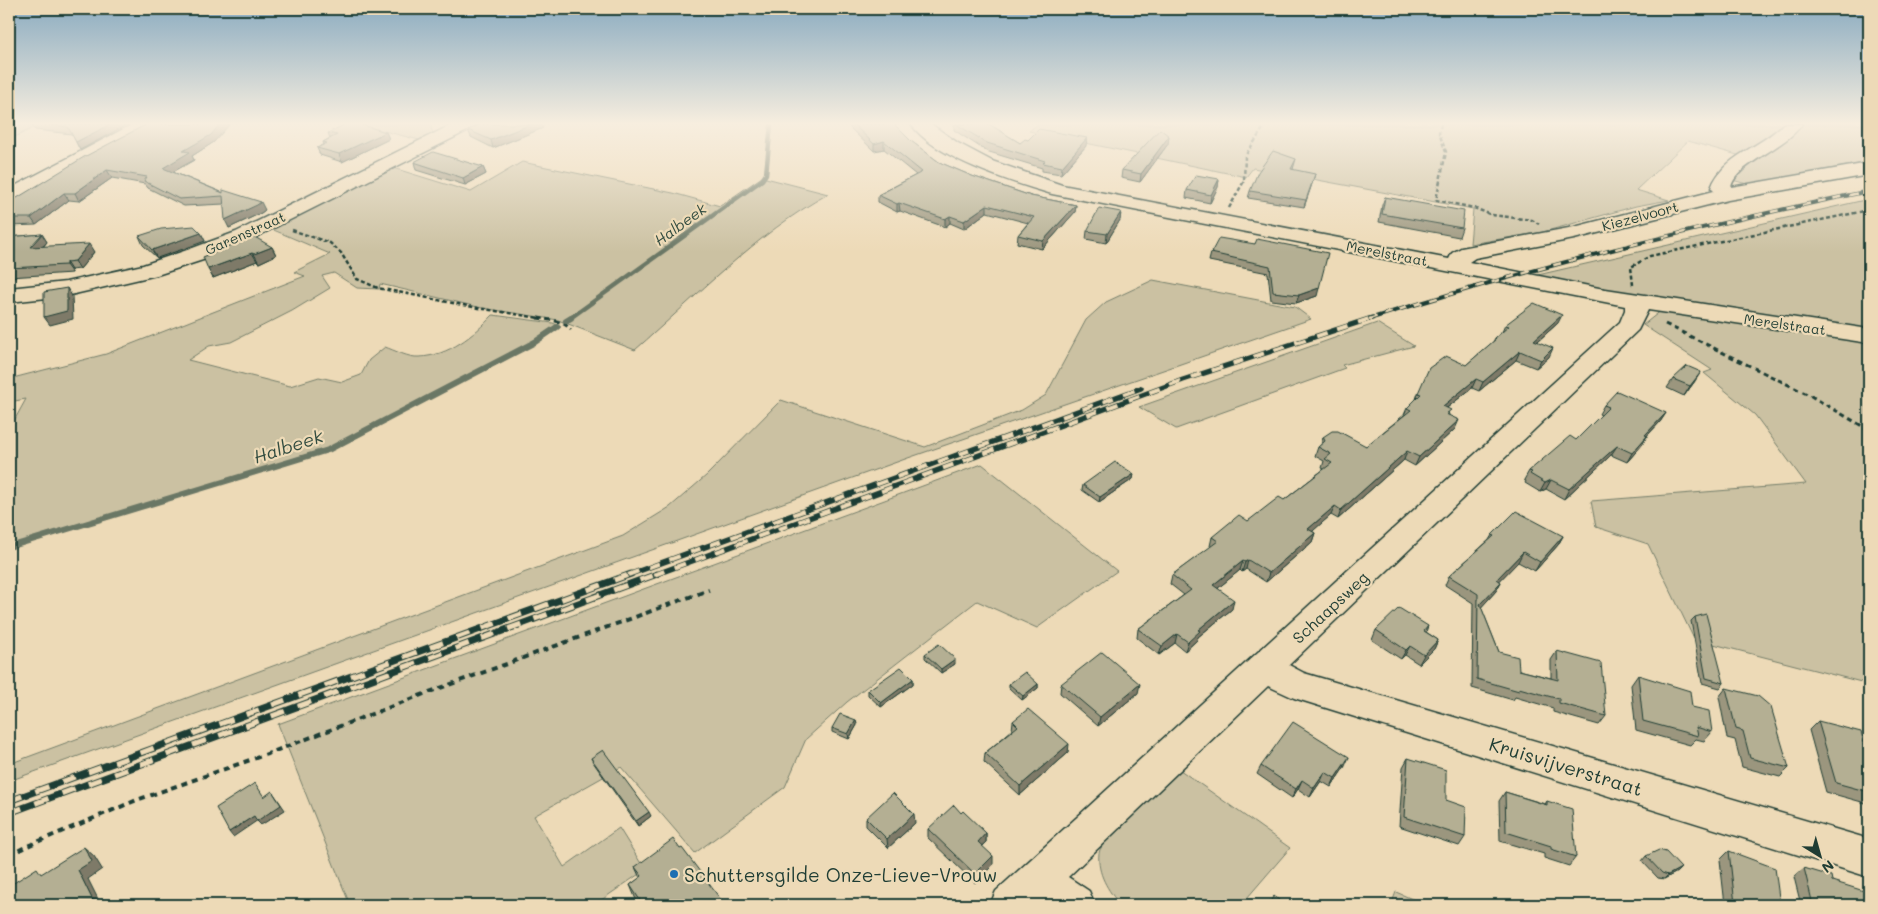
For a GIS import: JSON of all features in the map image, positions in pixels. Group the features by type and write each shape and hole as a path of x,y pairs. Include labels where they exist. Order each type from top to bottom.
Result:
{"street":[{"path":"9,197 66,167"},
{"name":"Garenstraat","path":"9,295 66,289 149,270 198,254 270,222 381,167"},
{"name":"Merelstraat","path":"988,167 1017,178 1059,190 1456,267 1637,306 1869,336"},
{"path":"1727,194 1721,188 1722,181 1738,167"},
{"name":"Kiezelvoort","path":"1456,267 1460,258 1469,252 1559,236 1727,194 1869,169"},
{"name":"Schaapsweg","path":"1024,893 1630,325 1637,306"},
{"name":"Kruisvijverstraat","path":"1265,668 1294,684 1869,858"},
{"path":"1024,893 1075,905"}],"path":[{"path":"1222,221 1244,181 1245,167"},
{"path":"1443,167 1436,200 1474,208 1492,215 1532,220 1559,236"},
{"path":"1869,210 1650,256 1631,267 1637,306 1811,396 1869,430"},
{"path":"270,222 330,243 341,253 357,279 378,288 478,308 559,321 567,325 571,330"},
{"path":"1869,364 1865,367 1865,391 1869,397"},
{"path":"9,856 25,847 137,800 267,754 424,694 709,590"}],"shaded area":[{"path":"390,167 471,192 514,167 545,167 673,193 720,206 762,177 828,194 776,228 752,247 704,287 635,350 558,320 482,308 380,284 379,289 357,288 334,273 322,276 330,288 292,311 231,342 209,346 188,360 290,386 319,377 342,382 361,375 369,360 385,347 415,357 441,353 469,337 493,315 553,323 561,327 323,452 9,547 9,430 26,399 9,402 9,379 106,354 305,276 294,272 330,254 269,228"},
{"path":"1197,167 1661,167 1636,190 1669,200 1636,206 1543,232 1470,244 1473,209 1253,168 1246,177"},
{"path":"1747,167 1843,167 1747,184 1732,180"},
{"path":"1869,199 1869,684 1694,639 1648,544 1596,527 1591,501 1806,484 1755,415 1704,373 1712,370 1643,325 1662,310 1529,277"},
{"path":"1153,280 1295,307 1311,319 908,458 9,781 9,764 623,536 670,507 707,475 781,400 925,447 1022,410 1046,395 1086,320 1106,302"},
{"path":"1377,323 1414,346 1342,365 1345,368 1176,429 1139,407"},
{"path":"982,464 1117,571 1037,628 977,601 847,702 806,739 785,787 695,853 621,767 534,816 564,867 619,828 645,870 594,905 350,905 278,724"},
{"path":"1176,767 1290,848 1241,905 1120,905 1104,881 1099,861 1099,853 1102,846 1146,796"},
{"path":"1396,892 1426,905 1391,905"}],"building":[{"path":"68,167 165,167 163,168 223,193 223,190 261,202 225,220 223,196 179,199 144,181 147,177 107,170 75,193 64,193 31,218 9,218 9,203"},
{"path":"428,167 483,167 463,178"},
{"path":"915,167 950,167 1031,196 1076,205 1043,241 1018,235 1034,217 987,205 964,221 950,216 945,219 899,203 897,204 878,195 922,172"},
{"path":"1125,167 1146,167 1141,174 1122,170"},
{"path":"1262,167 1292,167 1291,169 1315,174 1306,200 1250,191"},
{"path":"1196,175 1219,179 1211,195 1187,190"},
{"path":"1385,197 1464,211 1462,228 1382,214"},
{"path":"1099,208 1121,212 1107,234 1087,231"},
{"path":"194,226 201,233 152,250 139,236 161,229"},
{"path":"42,234 30,247 89,244 75,261 66,262 66,265 9,268 9,237"},
{"path":"253,236 272,247 208,269 203,257"},
{"path":"1219,238 1255,244 1257,239 1328,253 1319,288 1299,295 1273,292 1270,266 1211,253"},
{"path":"67,288 67,311 44,317 44,292"},
{"path":"1534,303 1562,315 1534,340 1553,348 1541,360 1520,351 1483,382 1476,379 1443,406 1451,410 1446,414 1459,420 1419,457 1407,451 1341,510 1335,506 1308,529 1315,533 1269,573 1248,560 1243,561 1213,585 1234,600 1198,630 1200,631 1188,642 1177,634 1162,646 1138,629 1191,590 1172,575 1218,541 1212,537 1239,515 1248,521 1279,497 1284,500 1332,463 1325,459 1331,454 1318,447 1325,441 1323,437 1332,431 1338,431 1366,446 1411,410 1407,408 1421,394 1418,393 1429,368 1446,356 1466,365 1509,326 1505,325"},
{"path":"1687,366 1701,372 1690,386 1673,379"},
{"path":"1617,391 1666,413 1645,435 1647,436 1632,453 1617,446 1569,489 1551,480 1545,483 1530,474 1532,472 1529,471 1570,436 1576,440 1609,407 1604,405"},
{"path":"1115,462 1134,474 1100,497 1083,485"},
{"path":"1516,511 1563,536 1540,562 1523,552 1497,579 1501,582 1480,604 1499,652 1518,657 1519,670 1558,680 1557,651 1601,663 1606,716 1559,703 1559,699 1519,688 1519,691 1477,679 1478,594 1449,576 1494,536 1492,535"},
{"path":"1399,608 1428,626 1424,631 1438,640 1424,655 1410,646 1406,650 1376,630"},
{"path":"1706,614 1724,683 1706,678 1695,617"},
{"path":"939,644 955,659 941,669 925,654"},
{"path":"1102,652 1140,684 1100,717 1061,684"},
{"path":"901,667 913,679 881,703 868,690"},
{"path":"1025,672 1038,684 1023,696 1009,684"},
{"path":"1638,675 1690,691 1692,707 1709,711 1712,732 1696,727 1698,736 1643,721"},
{"path":"1726,688 1758,696 1771,707 1789,768 1750,758 1743,731 1736,729"},
{"path":"1028,709 1069,744 1020,786 985,753 1018,726 1013,721"},
{"path":"840,714 856,720 848,734 832,728"},
{"path":"1818,721 1861,732 1869,759 1869,792 1836,783"},
{"path":"1293,722 1349,757 1335,778 1325,772 1314,788 1302,780 1296,789 1261,766"},
{"path":"603,750 649,812 636,821 591,758"},
{"path":"1408,758 1446,770 1446,800 1466,807 1465,837 1404,817"},
{"path":"255,783 264,797 272,791 281,805 257,821 254,816 229,832 216,808"},
{"path":"1505,792 1547,805 1547,801 1572,809 1576,857 1551,849 1551,846 1506,832"},
{"path":"893,793 914,814 887,839 866,818"},
{"path":"954,805 986,833 978,842 993,856 975,874 928,829"},
{"name":"Schuttersgilde Onze-Lieve-Vrouw","path":"673,839 725,905 636,905 634,903 640,900 630,885 642,876 635,867"},
{"path":"84,847 92,861 78,870 95,905 17,905 9,886 37,868 41,874"},
{"path":"1659,850 1666,852 1681,868 1668,875 1662,873 1646,856"},
{"path":"1729,851 1775,868 1780,905 1735,904"},
{"path":"1804,868 1831,876 1832,881 1864,891 1866,905 1813,905"},
{"path":"1274,896 1285,905 1267,905"},
{"path":"115,899 119,905 106,905"}],"waterway":[{"name":"Halbeek","path":"569,319 762,180 766,174 767,167"},
{"name":"Halbeek","path":"566,321 571,318"},
{"name":"Halbeek","path":"9,547 328,450 535,342 557,327"}],"railway":[{"path":"1369,319 1493,282 1617,249 1743,218 1869,191"},
{"path":"654,575 1183,380 1372,318"},
{"path":"628,575 1141,388"},
{"path":"9,801 631,574"},
{"path":"9,813 657,574"}],"place":[{"name":"Schuttersgilde Onze-Lieve-Vrouw","path":"674,874"}]}
